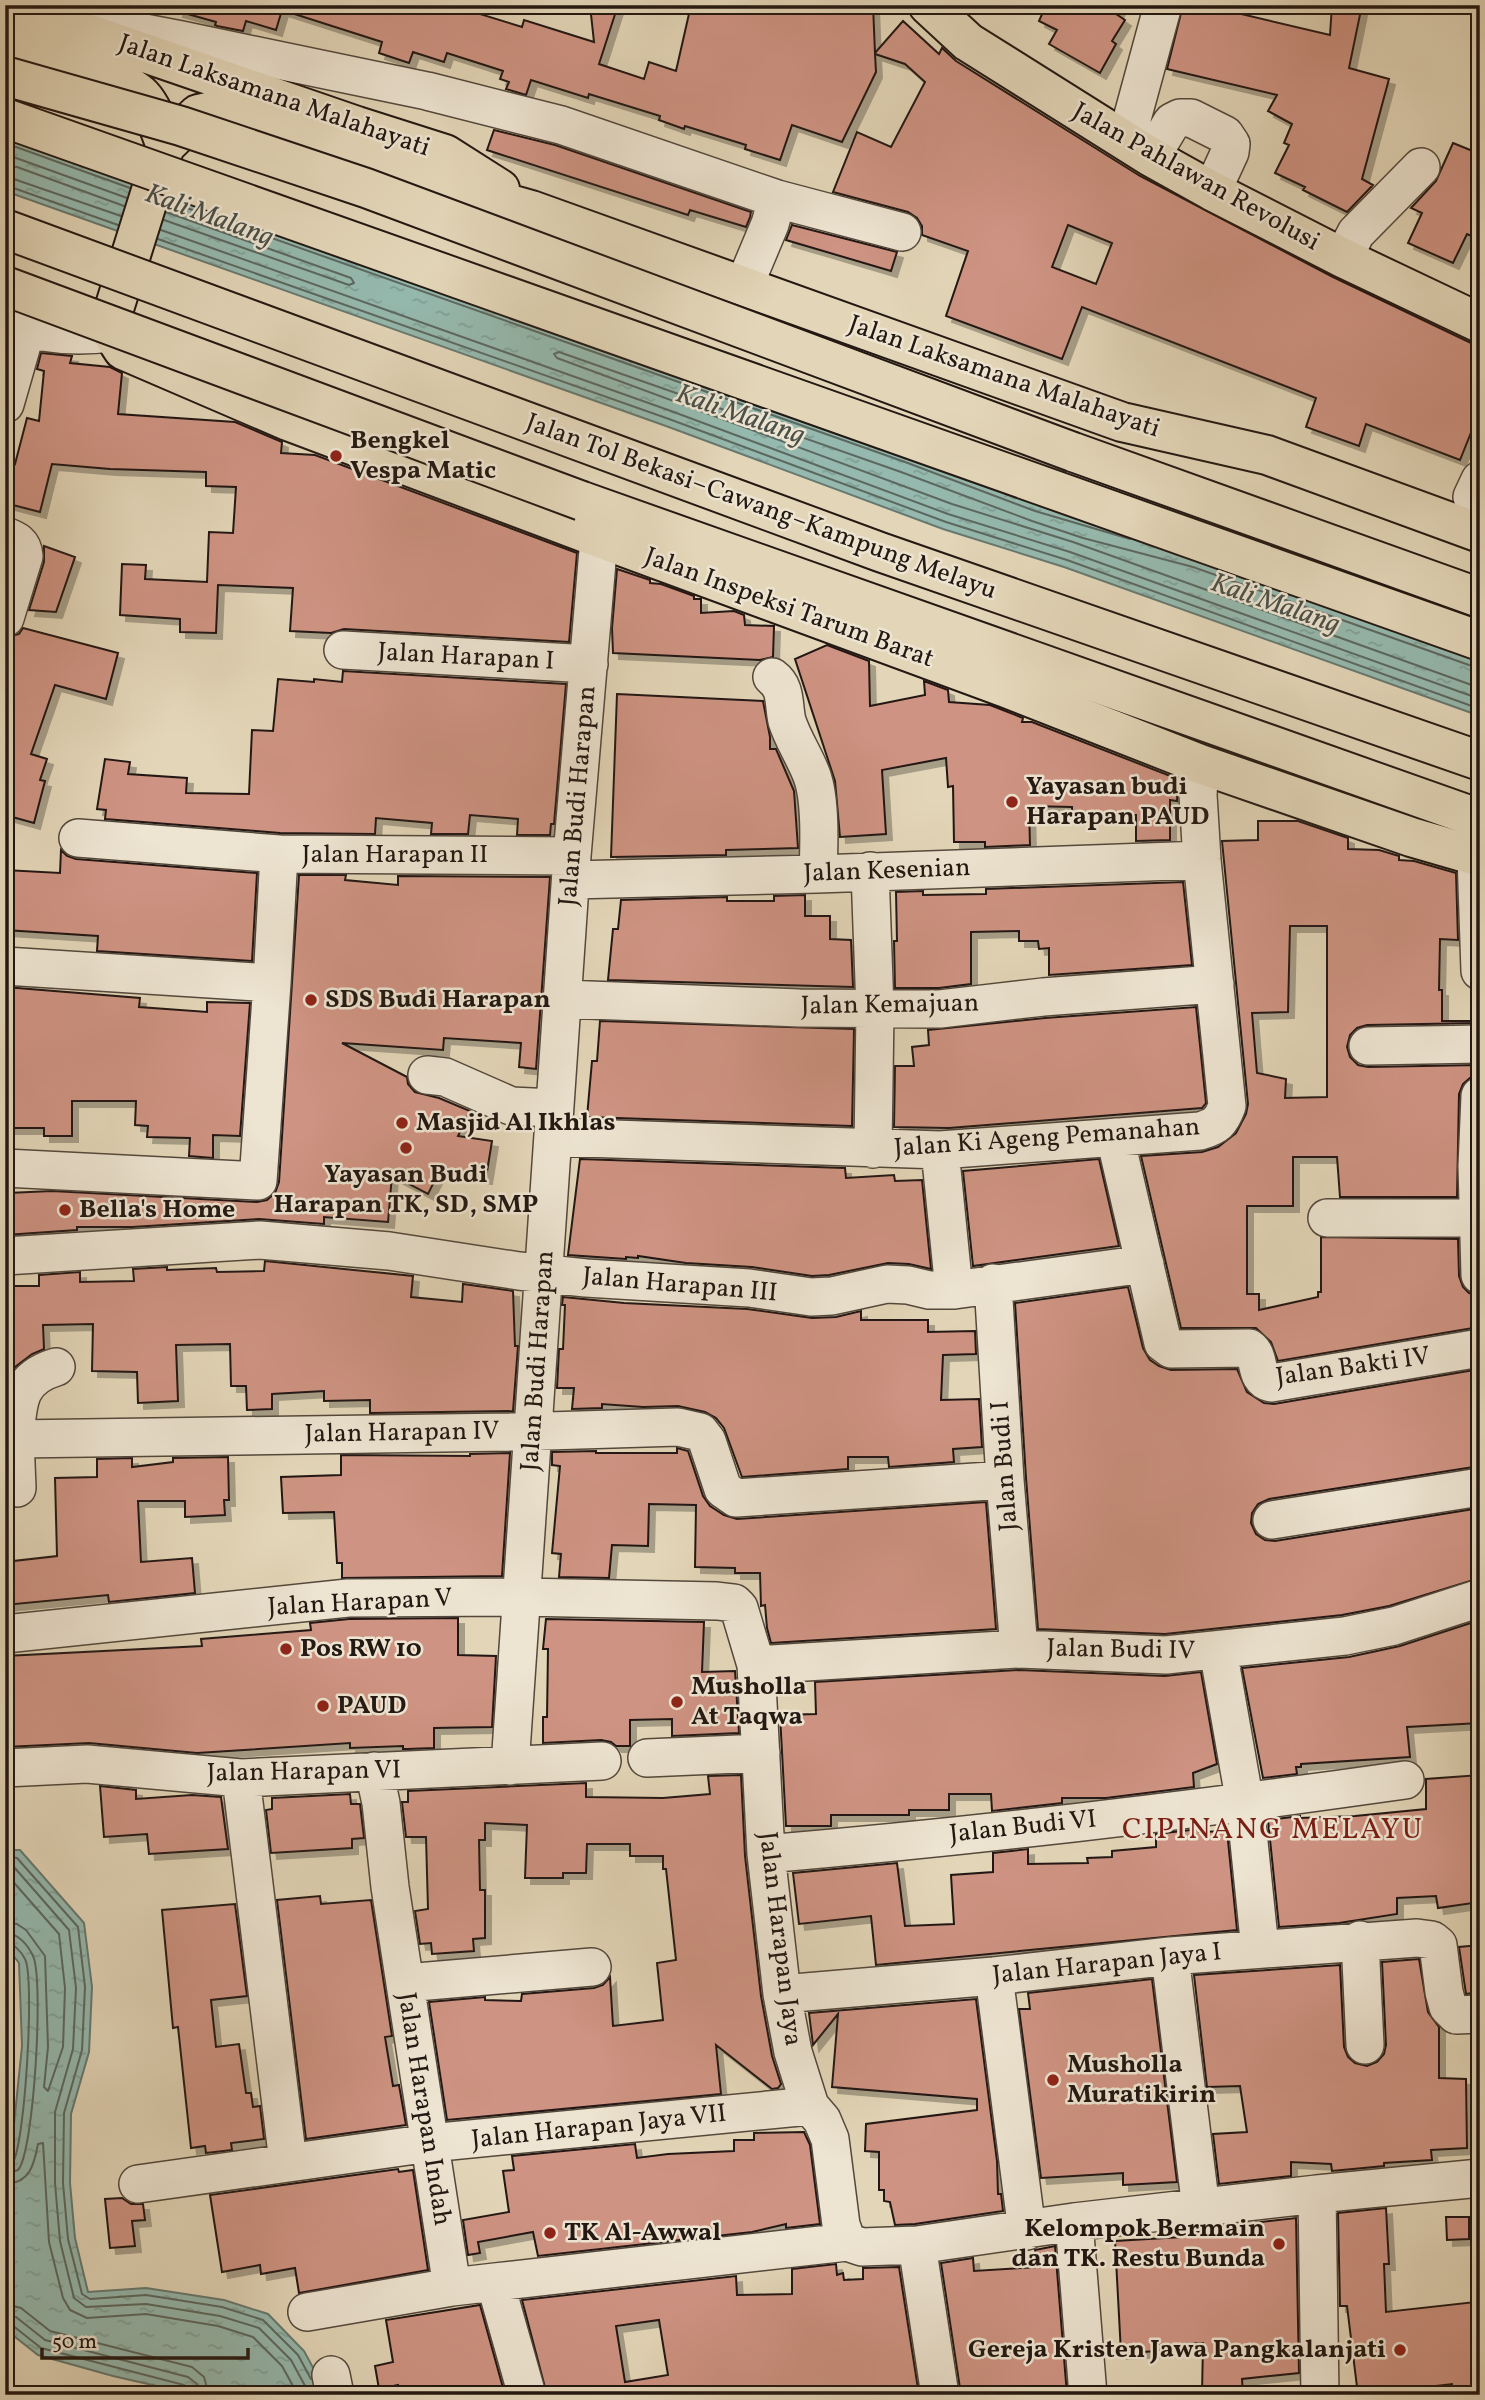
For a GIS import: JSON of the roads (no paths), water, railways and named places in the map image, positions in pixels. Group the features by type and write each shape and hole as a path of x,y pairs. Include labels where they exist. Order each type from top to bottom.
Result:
{"main road":[{"name":"Jalan Pahlawan Revolusi","path":"928,5 968,42 1139,149 1212,191 1343,258 1480,323"},
{"name":"Jalan Laksamana Malahayati","path":"10,18 141,95 155,117 161,163"},
{"name":"Jalan Laksamana Malahayati","path":"10,18 163,60 445,154 531,209"},
{"path":"5,76 181,126 366,188 1073,452 1480,598"},
{"name":"Jalan Laksamana Malahayati","path":"161,163 198,114 212,111 232,113 406,175 531,209 1122,422 1477,503"},
{"path":"5,118 1480,641"},
{"path":"112,333 113,312 161,163"},
{"name":"Jalan Tol Bekasi–Cawang–Kampung Melayu","path":"5,229 880,552 1480,761"},
{"path":"5,286 569,496 1040,664 1479,844"},
{"name":"Jalan Inspeksi Tarum Barat","path":"112,333 123,350 288,421 1006,688 1200,764 1411,837 1479,844"}],"street":[{"path":"1139,149 1163,5"},
{"path":"10,18 113,27 441,94 561,125 777,199 902,232"},
{"path":"1139,149 1180,118 1191,118 1225,135 1231,144 1230,152 1212,191"},
{"path":"1343,258 1356,233 1421,167"},
{"path":"744,286 777,199"},
{"path":"5,404 15,327 90,335 112,333"},
{"path":"5,536 18,542 24,550 5,618"},
{"name":"Jalan Budi Harapan","path":"510,1766 571,868 599,538"},
{"name":"Jalan Harapan I","path":"342,650 589,664"},
{"path":"772,677 780,683 783,690 790,729 813,778 819,845 818,874"},
{"name":"Jalan Ki Ageng Pemanahan","path":"427,1075 445,1077 554,1123 873,1149 940,1150 1200,1131 1215,1127 1222,1121 1227,1106 1202,860 1198,795 1200,764"},
{"path":"78,838 279,854"},
{"path":"1479,844 1480,971"},
{"name":"Jalan Harapan II","path":"5,1168 258,1181 279,854 571,868"},
{"name":"Jalan Kesenian","path":"571,868 818,874 1202,860"},
{"path":"870,871 875,1010 873,1149"},
{"path":"5,966 272,983"},
{"name":"Jalan Kemajuan","path":"563,999 875,1010 940,1009 1043,997 1215,984"},
{"path":"1368,1046 1480,1044"},
{"path":"1480,1096 1477,1219 1480,1275"},
{"path":"1115,1138 1145,1264"},
{"path":"940,1150 954,1290"},
{"path":"1327,1217 1477,1219"},
{"name":"Jalan Harapan III","path":"5,1256 260,1240 388,1251 586,1279 750,1288 811,1297 832,1296 887,1284 929,1290 954,1290 1145,1264"},
{"name":"Jalan Bakti IV","path":"1145,1264 1163,1343 1171,1349 1181,1350 1249,1348 1255,1353 1261,1377 1265,1382 1480,1348"},
{"name":"Jalan Budi I","path":"993,1283 1018,1649"},
{"path":"17,1488 15,1439 18,1405 27,1382 42,1371 56,1367"},
{"name":"Jalan Harapan IV","path":"15,1439 678,1427 700,1432 707,1441 723,1489 736,1498 1005,1480"},
{"path":"1272,1520 1480,1486"},
{"name":"Jalan Harapan V","path":"5,1634 348,1598 522,1597 717,1601"},
{"name":"Jalan Budi IV","path":"756,1665 1018,1649 1166,1655 1345,1636 1394,1626 1480,1598"},
{"name":"Jalan Harapan Jaya","path":"717,1601 734,1603 739,1608 756,1665 766,1854 782,1994 793,2052 810,2106 822,2120 830,2139 841,2225 847,2242"},
{"path":"1218,1650 1245,1802 1260,1950"},
{"path":"647,1758 761,1753"},
{"name":"Jalan Harapan VI","path":"5,1768 87,1764 242,1778 603,1761"},
{"name":"Jalan Harapan Indah","path":"374,1771 381,1803 405,1983 452,2287"},
{"path":"242,1778 288,2162"},
{"name":"Jalan Budi VI","path":"766,1854 1245,1802 1405,1780"},
{"name":"Jalan Harapan Jaya I","path":"782,1994 994,1976 1170,1956 1360,1940 1417,1938 1432,1940 1438,1945 1448,2007 1456,2015 1480,2014"},
{"path":"1360,1940 1365,2045"},
{"path":"1170,1956 1200,2209"},
{"path":"405,1983 592,1967"},
{"path":"994,1976 1027,2231"},
{"name":"Jalan Harapan Jaya VII","path":"138,2184 430,2143 810,2106"},
{"path":"307,2312 495,2281 847,2242 862,2247 918,2245 1157,2211 1200,2209 1480,2178"},
{"path":"1317,2194 1320,2395"},
{"path":"1074,2222 1088,2395"},
{"path":"918,2245 940,2395"},
{"path":"495,2281 527,2395"}],"water":[{"name":"Kali Malang","path":"5,126 1480,641 1480,716 1064,567 943,529 666,426 5,191"},
{"path":"5,1850 20,1850 84,1923 92,1987 89,2052 71,2114 70,2183 75,2238 88,2292 146,2288 224,2300 268,2314 304,2351 328,2395 188,2395 38,2355 5,2329 5,2177 14,2124 22,2046 19,1963 5,1945"}],"place":[{"name":"Bengkel Vespa Matic","path":"336,456"},
{"name":"Yayasan budi Harapan PAUD","path":"1012,802"},
{"name":"SDS Budi Harapan","path":"311,1000"},
{"name":"Masjid Al Ikhlas","path":"402,1123"},
{"name":"Yayasan Budi Harapan TK, SD, SMP","path":"406,1148"},
{"name":"Bella's Home","path":"65,1210"},
{"name":"Pos RW 10","path":"286,1649"},
{"name":"Musholla At Taqwa","path":"677,1702"},
{"name":"PAUD","path":"323,1706"},
{"name":"Musholla Muratikirin","path":"1053,2080"},
{"name":"TK Al-Awwal","path":"550,2233"},
{"name":"Kelompok Bermain dan TK. Restu Bunda","path":"1279,2244"},
{"name":"Gereja Kristen Jawa Pangkalanjati","path":"1400,2350"}],"district":[{"name":"CIPINANG MELAYU","path":"1273,1830"}]}
